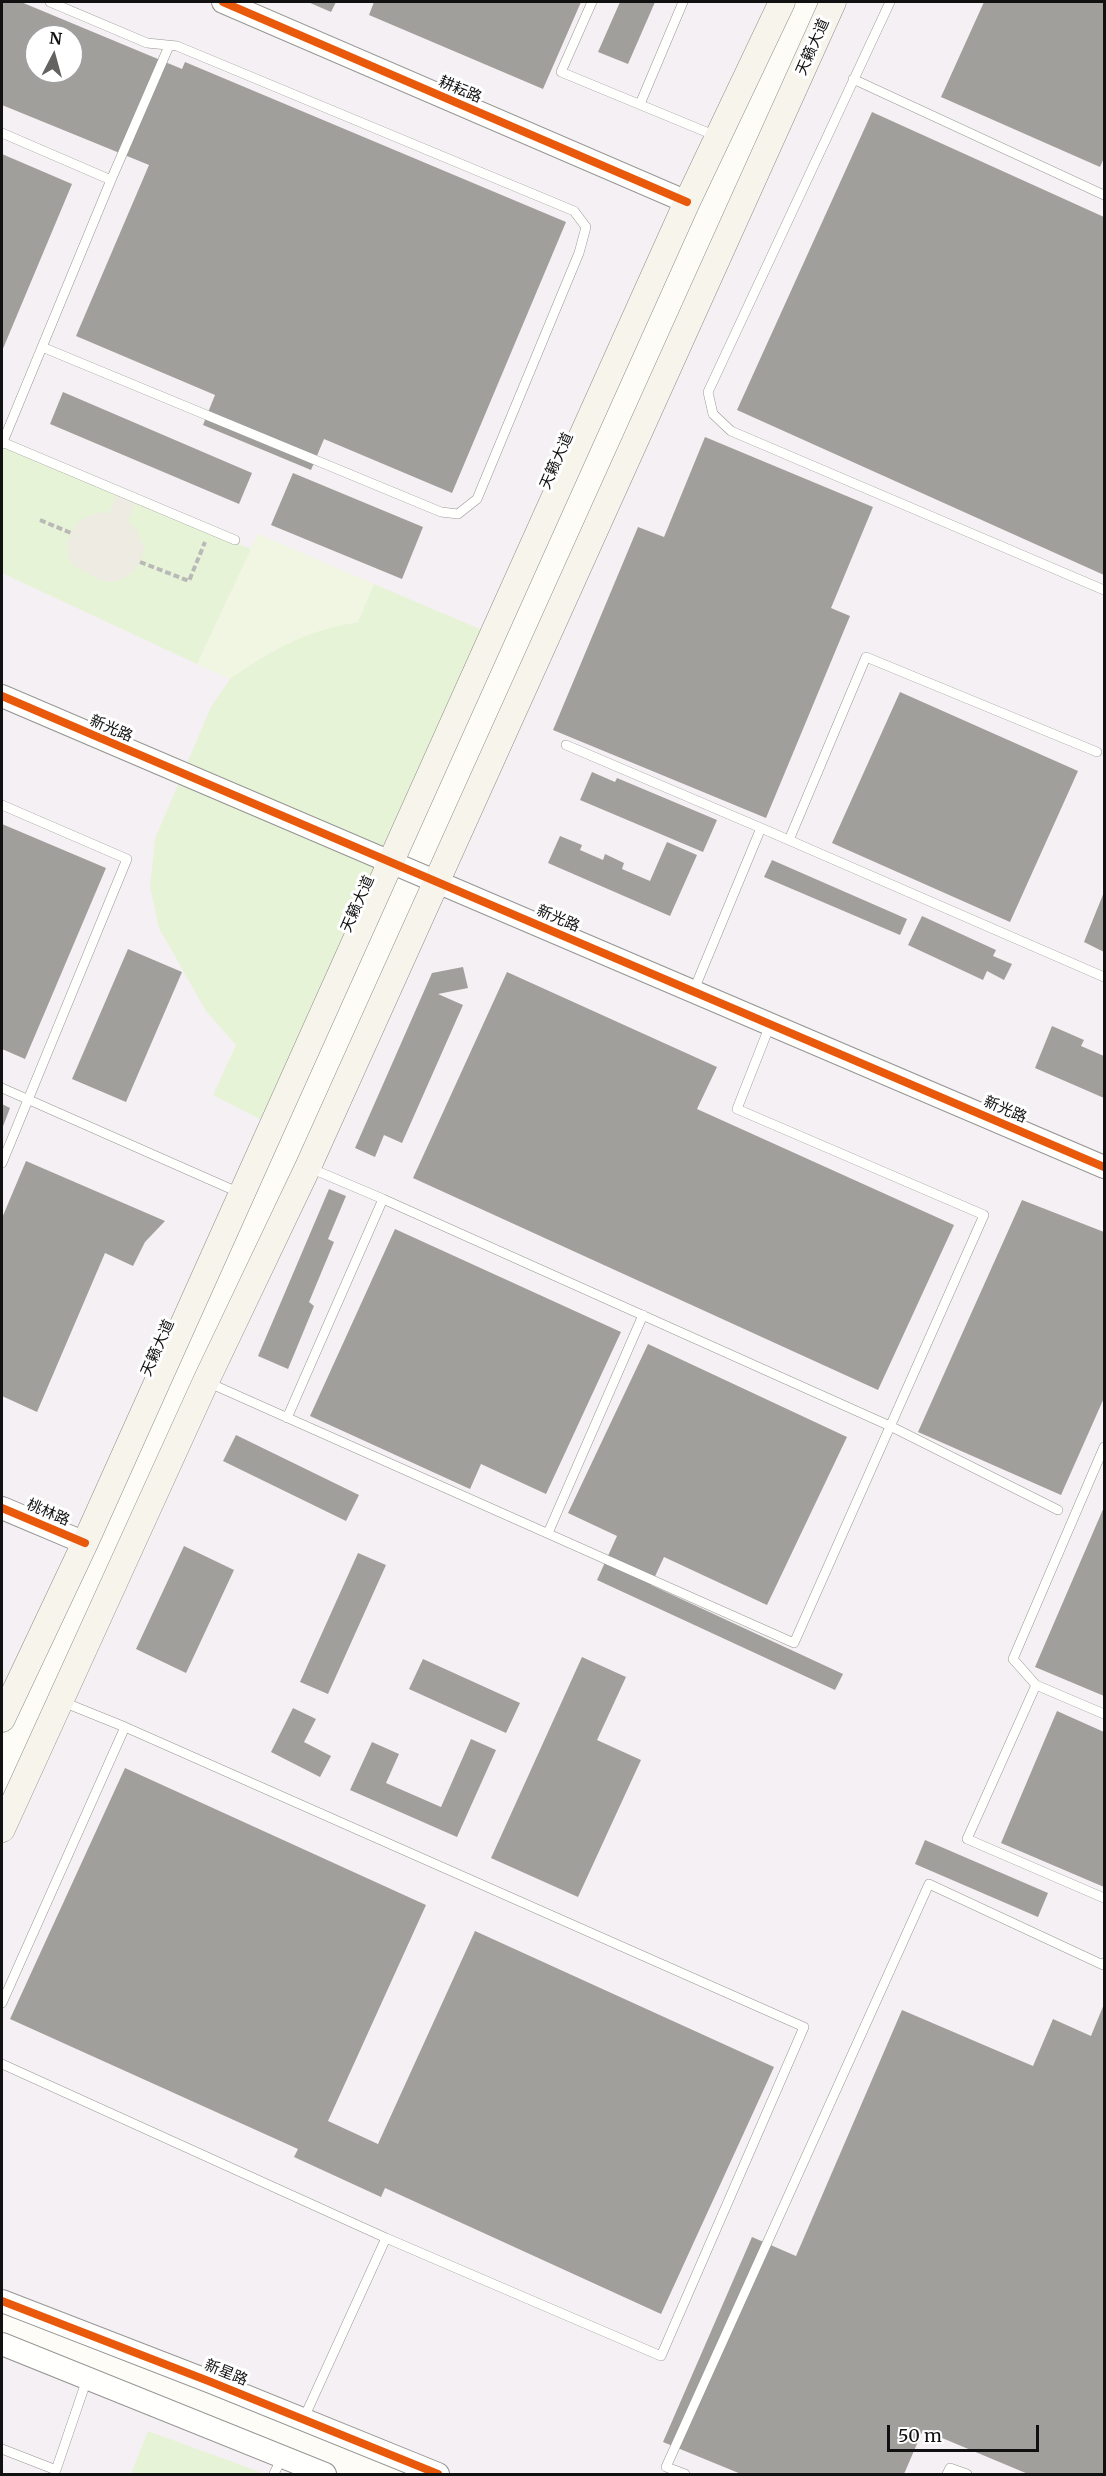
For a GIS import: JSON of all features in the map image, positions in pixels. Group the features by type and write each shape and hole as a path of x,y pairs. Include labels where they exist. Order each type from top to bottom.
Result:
{"main road":[{"name":"天籁大道","path":"2,1719 85,1543 243,1194 687,202 782,2"},
{"name":"天籁大道","path":"2,1828 206,1382 308,1167 833,2"}],"street":[{"name":"耕耘路","path":"222,2 687,202"},
{"name":"新光路","path":"2,696 1104,1167"},
{"name":"桃林路","path":"2,1508 85,1543"},
{"name":"新星路","path":"2,2301 438,2475"},
{"path":"2,2344 87,2379 278,2466 325,2475"}],"lane":[{"path":"42,347 441,512 458,514 477,499 579,253 586,227 574,211 177,46 147,43 50,2"},
{"path":"592,2 561,72 718,137"},
{"path":"639,104 683,2"},
{"path":"890,2 708,392 713,414 731,431 1104,590"},
{"path":"169,46 2,443 235,540"},
{"path":"853,79 1104,195"},
{"path":"2,133 111,180"},
{"path":"789,840 867,657 1097,752"},
{"path":"566,745 1104,977"},
{"path":"2,805 127,859 2,1162"},
{"path":"693,992 761,828"},
{"path":"206,1382 795,1643 984,1215 736,1108 770,1024"},
{"path":"2,1088 243,1194"},
{"path":"308,1167 890,1426 1058,1510"},
{"path":"287,1418 383,1199"},
{"path":"548,1533 643,1315"},
{"path":"1104,1446 1013,1659 1036,1685 1104,1714"},
{"path":"1036,1685 967,1839 1104,1898"},
{"path":"2,2064 386,2238 662,2356 804,2027 60,1700"},
{"path":"2,2003 125,1727"},
{"path":"685,2475 666,2467 929,1884 1103,1965 1104,1963"},
{"path":"303,2420 386,2238"},
{"path":"2,2449 60,2472 87,2379"},
{"path":"947,2475 950,2468 967,2475"}],"path":[{"path":"40,520 71,533"},
{"path":"140,562 189,581 210,530"}],"shaded area":[{"path":"2,2 782,2 2,1719"},
{"path":"833,2 1104,2 1104,2474 427,2474 2,2303 2,1828"},
{"path":"119,491 137,499 128,521 135,527 144,547 142,557 134,571 119,581 109,582 99,580 72,564 68,555 67,543 76,524 83,519 97,513 109,513"},
{"path":"2,2344 324,2474 2,2474"}],"green space":[{"path":"2,444 251,549 197,664 2,573"},
{"path":"258,534 374,584 358,622 322,630 290,643 230,679 197,664"},
{"path":"374,584 494,635 273,1126 213,1095 236,1045 206,1011 159,928 150,886 155,839 211,707 230,679 257,660 297,638 330,627 358,622"},
{"path":"148,2431 260,2472 258,2474 131,2474"}],"building":[{"path":"2,2 21,2 74,24 24,24 24,84 84,84 84,28 182,69 185,62 566,222 452,493 324,439 311,470 203,425 215,395 76,336 149,165 2,105"},
{"path":"308,2 336,2 331,12"},
{"path":"374,2 581,2 543,89 369,15"},
{"path":"620,2 655,2 628,64 598,52"},
{"path":"984,2 1104,2 1104,158 1100,167 941,97"},
{"path":"872,112 1104,217 1104,575 737,410"},
{"path":"2,154 72,184 2,351"},
{"path":"63,392 252,473 239,504 50,424"},
{"path":"705,437 873,507 831,608 850,616 766,818 553,730 638,527 664,537"},
{"path":"293,473 423,527 402,579 271,525"},
{"path":"900,692 1078,771 1010,922 832,843"},
{"path":"592,772 615,782 617,778 717,820 703,852 580,800"},
{"path":"2,824 106,868 25,1059 2,1049"},
{"path":"560,836 582,845 580,850 603,860 605,854 624,863 622,869 650,881 667,842 697,855 670,916 548,863"},
{"path":"772,860 907,919 900,935 764,877"},
{"path":"1104,892 1104,952 1084,942"},
{"path":"922,916 996,950 993,956 1012,964 1004,980 987,971 983,980 908,945"},
{"path":"128,949 182,972 126,1102 72,1079"},
{"path":"463,967 468,988 438,994 463,1005 402,1143 384,1135 375,1157 355,1148 432,973"},
{"path":"507,972 717,1067 697,1109 954,1225 878,1390 413,1178"},
{"path":"1052,1026 1084,1040 1081,1046 1104,1056 1104,1098 1035,1068"},
{"path":"2,1104 10,1108 2,1129"},
{"path":"26,1161 165,1221 145,1242 133,1266 105,1253 37,1412 2,1396 2,1218"},
{"path":"329,1189 346,1196 328,1239 334,1242 309,1302 314,1306 288,1369 258,1356"},
{"path":"1022,1200 1104,1232 1104,1398 1061,1495 918,1432"},
{"path":"395,1229 621,1332 546,1494 481,1464 470,1489 310,1416"},
{"path":"648,1344 847,1437 767,1605 664,1557 651,1585 843,1674 835,1690 597,1580 617,1536 568,1513"},
{"path":"236,1435 359,1495 346,1521 223,1461"},
{"path":"1104,1507 1104,1696 1035,1667"},
{"path":"184,1546 234,1570 186,1673 136,1649"},
{"path":"358,1553 386,1565 328,1694 300,1682"},
{"path":"582,1657 626,1677 597,1740 641,1760 578,1897 491,1858"},
{"path":"423,1659 520,1703 506,1733 409,1689"},
{"path":"293,1708 316,1719 304,1742 331,1756 320,1777 271,1752"},
{"path":"1057,1711 1104,1732 1104,1887 1001,1843"},
{"path":"471,1739 496,1750 457,1837 350,1790 372,1742 399,1754 386,1783 441,1807"},
{"path":"125,1768 426,1905 328,2121 378,2144 475,1931 774,2067 661,2314 385,2188 381,2197 294,2157 298,2149 10,2019"},
{"path":"925,1840 1048,1893 1038,1917 915,1864"},
{"path":"1104,2004 1104,2474 1028,2474 923,2430 904,2474 741,2474 663,2442 752,2237 796,2256 902,2010 1033,2066 1053,2019 1091,2036"}],"cycle path":[{"path":"223,2 687,202"},
{"path":"2,696 1104,1167"},
{"path":"2,1508 85,1543"},
{"path":"2,2301 438,2474"}]}
